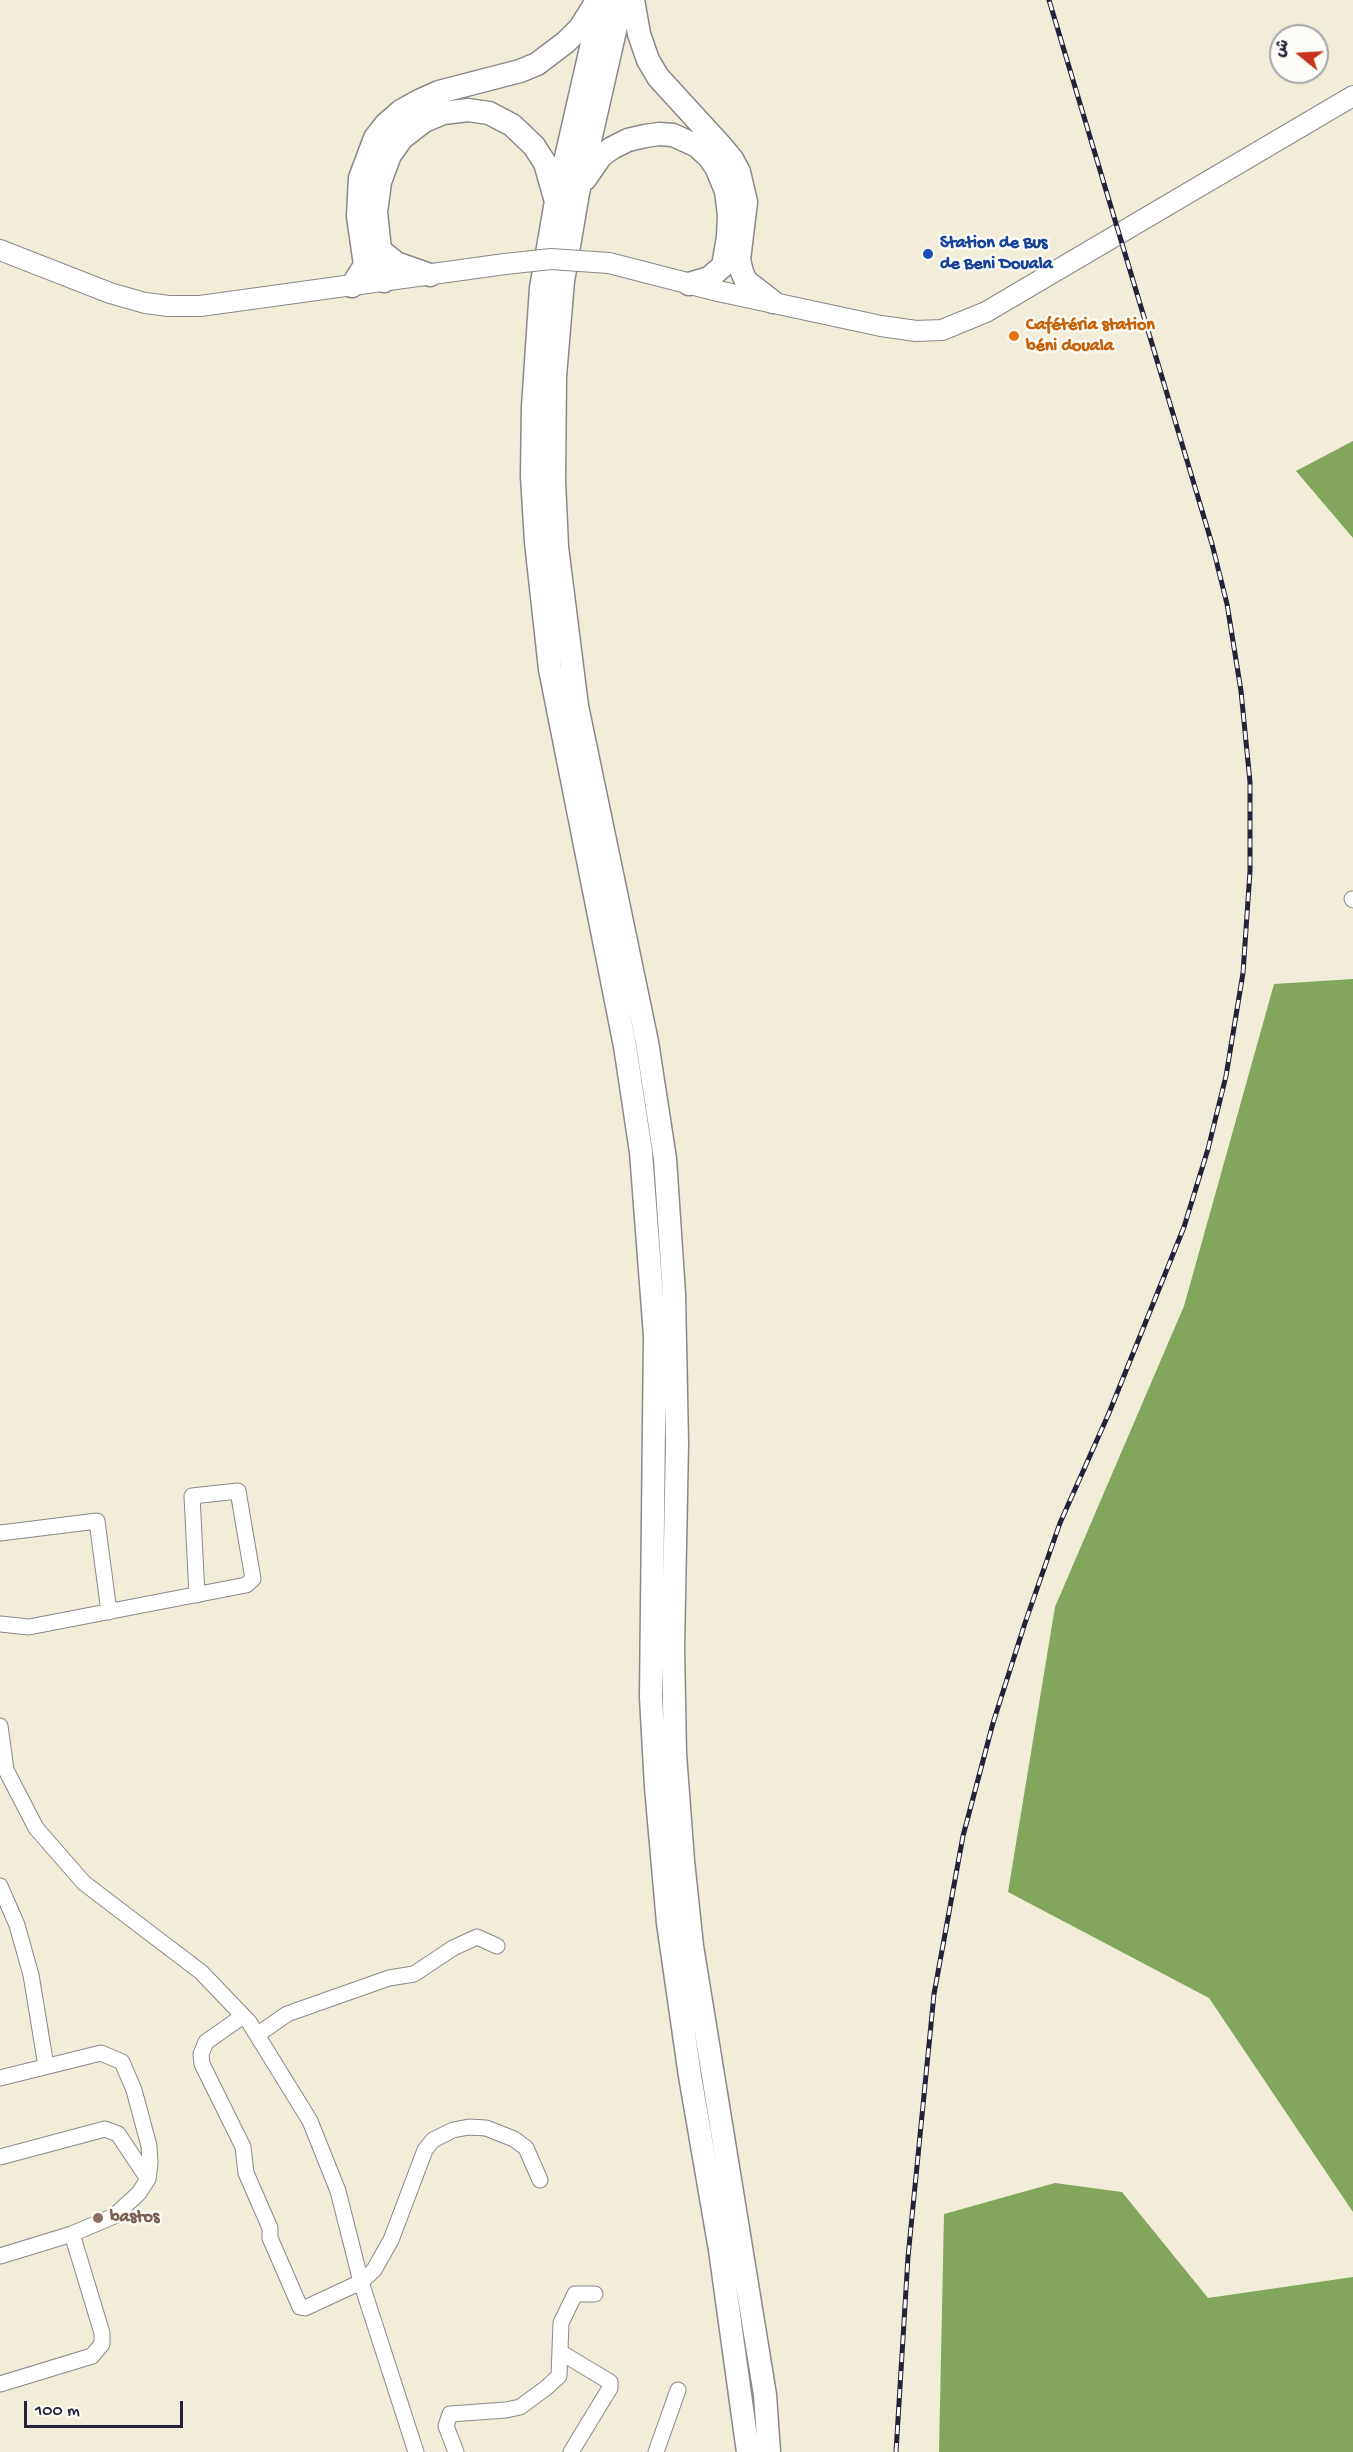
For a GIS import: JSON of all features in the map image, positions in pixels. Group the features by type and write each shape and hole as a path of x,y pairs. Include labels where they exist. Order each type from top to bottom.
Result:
{"highway":[{"path":"370,273 358,216 360,178 375,138 386,124 401,111 421,99 537,64 580,28 597,0"},
{"path":"602,0 556,201 541,288 543,408 554,481 560,576 577,706 647,1042 665,1159 674,1305 677,1443 673,1660 675,1754 683,1861 692,1946 765,2395 770,2452"},
{"path":"622,0 578,193 563,281 556,367 543,408 532,476 537,553 550,669 622,1034 641,1152 655,1336 651,1697 656,1787 668,1923 690,2076 720,2250 748,2452"},
{"path":"633,0 639,34 648,60 658,77 722,147 739,172 746,202 725,293"},
{"path":"370,273 380,182 390,155 402,138 424,121 443,113 468,110 489,113 512,125 534,146 545,163 556,201"},
{"path":"578,193 591,168 601,156 628,140 659,134 685,139 708,156 716,167 726,191 731,263 746,281 773,302"},
{"path":"370,273 396,263 430,275"},
{"path":"689,284 709,278 731,263"}],"main road":[{"path":"0,250 110,293 145,303 169,306 200,306 370,273 430,275 551,259 609,263 725,293 904,330 932,332 955,326 986,312 1353,96"}],"street":[{"path":"0,1624 29,1628 197,1595 246,1585 253,1579 238,1491 192,1496 197,1595"},
{"path":"0,1533 97,1521 109,1612"},
{"path":"0,1726 6,1770 36,1828 84,1883 201,1972 243,2016 310,2121 338,2191 361,2282 416,2452"},
{"path":"0,1886 17,1925 32,1975 46,2066"},
{"path":"257,2035 287,2014 389,1978 414,1974 453,1948 477,1937 497,1946"},
{"path":"243,2016 206,2042 201,2054 202,2064 243,2147 246,2173 300,2307 305,2308 361,2282 374,2270 391,2240 425,2150 433,2140 453,2130 469,2127 486,2128 514,2139 526,2148 540,2180"},
{"path":"0,2078 101,2053 122,2062 134,2090 150,2163 148,2179 139,2193 114,2216 72,2234 0,2256"},
{"path":"0,2157 105,2129 118,2134 148,2179"},
{"path":"0,2384 92,2356 102,2344 102,2333 72,2234"},
{"path":"456,2452 446,2426 450,2414 520,2407 559,2376 561,2323 575,2294 595,2294"},
{"path":"560,2352 610,2382 610,2388 571,2452"},
{"path":"656,2452 678,2391"}],"green space":[{"path":"1353,441 1353,538 1296,471"},
{"path":"1353,979 1353,2212 1209,1998 1008,1892 1055,1607 1184,1306 1274,984"},
{"path":"1055,2183 1122,2192 1208,2298 1353,2277 1353,2452 939,2452 944,2214"}],"railway":[{"path":"896,2452 908,2257 934,1994 963,1836 993,1723 1060,1523 1109,1413 1184,1227 1208,1149 1226,1076 1243,973 1250,871 1250,782 1241,691 1227,604 1212,544 1049,0"}],"place":[{"name":"Station de Bus de Beni Douala","path":"928,254"},
{"name":"Cafétéria station béni douala","path":"1014,336"},
{"name":"bastos","path":"98,2218"}]}
